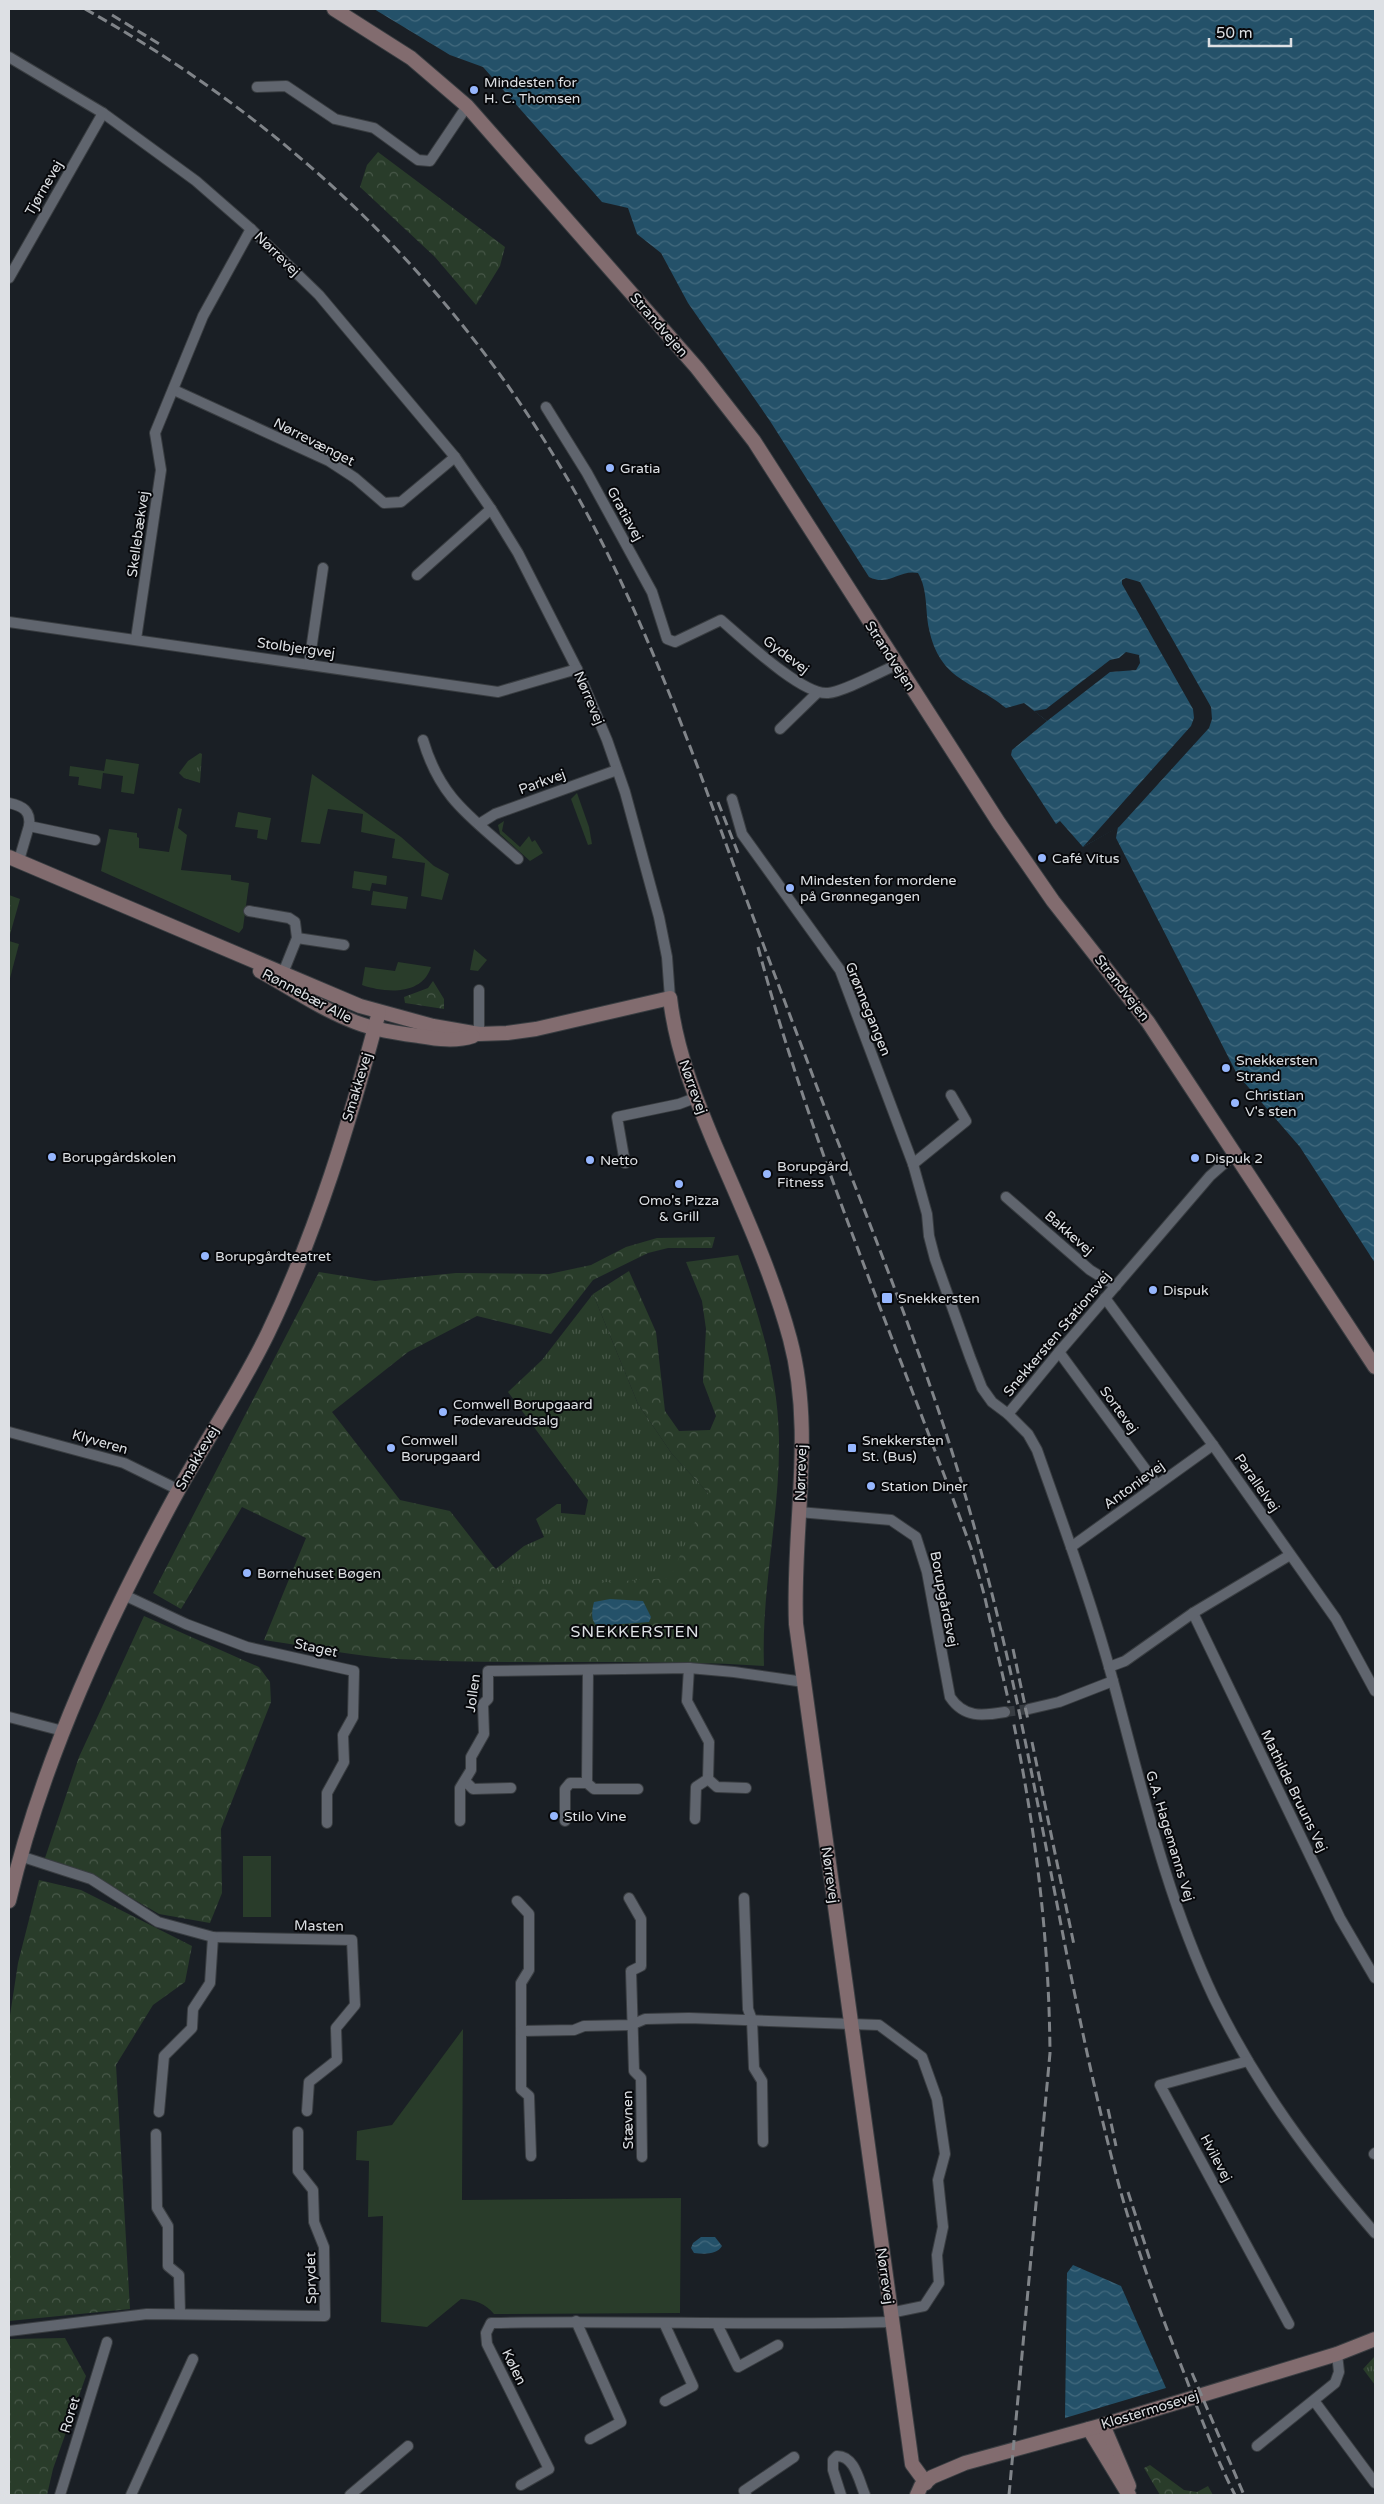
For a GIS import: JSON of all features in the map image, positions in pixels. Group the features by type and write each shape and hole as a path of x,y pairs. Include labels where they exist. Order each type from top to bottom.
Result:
{"main road":[{"name":"Strandvejen","path":"334,9 410,58 466,106 697,368 754,441 896,665 1017,850 1053,900 1148,1022 1375,1367"},
{"name":"Rønnebær Alle","path":"14,859 282,977 379,1012 433,1026 479,1034"},
{"name":"Rønnebær Alle","path":"282,977 312,1001 347,1018 375,1027 441,1039 462,1040 479,1034 536,1029 670,998"},
{"name":"Nørrevej","path":"670,998 672,1020 695,1098 782,1309 791,1341 799,1382 803,1465 794,1583 796,1624 890,2318 912,2464 927,2489"},
{"name":"Smakkevej","path":"9,1901 20,1856 63,1732 124,1595 179,1490 268,1333 300,1260 321,1205 379,1012"},
{"name":"Klostermosevej","path":"917,2495 921,2486 927,2489 932,2477 965,2463 1104,2425 1337,2354 1375,2339"},
{"path":"1104,2425 1131,2495"},
{"path":"1089,2429 1131,2495"}],"street":[{"name":"Nørrevej","path":"9,57 103,113 196,181 252,229 319,295 455,457 492,508 518,553 578,669 617,770 628,801 659,918 667,958 670,998"},
{"path":"257,87 286,86 328,115 374,128 418,160 424,161 430,161 466,106"},
{"name":"Tjørnevej","path":"9,278 103,113"},
{"path":"174,390 203,316 252,229"},
{"name":"Skellebækvej","path":"136,638 161,470 155,433 174,390"},
{"name":"Nørrevænget","path":"174,390 329,462 355,478 384,503 401,502 455,457"},
{"name":"Gratiavej","path":"546,407 587,473 652,592 668,639"},
{"path":"417,575 492,508"},
{"path":"309,664 323,568"},
{"name":"Gydevej","path":"668,639 675,642 721,620 765,658 817,693"},
{"name":"Stolbjergvej","path":"9,622 136,638 498,692 578,669"},
{"path":"780,728 817,693 829,694 896,665"},
{"path":"423,740 430,763 440,784 455,803 518,859"},
{"name":"Parkvej","path":"479,824 495,814 617,770"},
{"name":"Grønnegangen","path":"732,799 742,834 840,970 913,1164 927,1214"},
{"path":"9,803 20,805 27,811 30,817 29,826 14,859"},
{"path":"29,826 95,840"},
{"path":"249,911 289,918 295,922 297,938 282,977"},
{"path":"297,938 344,945"},
{"path":"479,990 479,1034"},
{"path":"913,1164 966,1122 951,1095"},
{"path":"625,1163 617,1117 679,1104 695,1098"},
{"name":"Snekkersten Stationsvej","path":"927,1214 929,1236 935,1259 982,1388 992,1402 1008,1414 1210,1176 1235,1154"},
{"name":"Bakkevej","path":"1006,1197 1090,1270 1116,1286"},
{"name":"Parallelvej","path":"1105,1298 1213,1445 1336,1619 1375,1690"},
{"name":"Sortevej","path":"1059,1352 1157,1485"},
{"name":"G.A. Hagemanns Vej","path":"1008,1414 1028,1434 1037,1450 1071,1547 1109,1667 1150,1826 1177,1911 1214,1998 1271,2101 1304,2147 1375,2233"},
{"name":"Klyveren","path":"9,1432 124,1463 179,1490"},
{"name":"Antonievej","path":"1071,1547 1213,1445"},
{"name":"Borupgårdsvej","path":"799,1512 891,1520 916,1537 927,1572 950,1697 955,1704 968,1714 985,1716 1004,1712"},
{"path":"1109,1667 1125,1661 1193,1614 1290,1555"},
{"name":"Staget","path":"124,1595 186,1624 247,1647 354,1670 353,1717 343,1735 344,1762 327,1793 327,1823"},
{"name":"Mathilde Bruuns Vej","path":"1193,1614 1340,1918 1375,1978"},
{"path":"690,1668 687,1702 709,1742 708,1779 717,1787 746,1788"},
{"name":"Jollen","path":"460,1821 460,1788 466,1782 472,1770 470,1757 484,1734 483,1704 488,1698 488,1671 690,1668 804,1682"},
{"path":"587,1783 588,1671"},
{"path":"1029,1708 1059,1702 1113,1681"},
{"path":"9,1717 63,1732"},
{"path":"695,1819 696,1787 708,1779"},
{"path":"466,1782 473,1789 511,1788"},
{"path":"565,1821 565,1789 570,1783 587,1783 594,1789 638,1789"},
{"name":"Masten","path":"20,1856 91,1880 158,1922 214,1938 352,1940 355,2005 336,2028 337,2060 308,2082 307,2111"},
{"name":"Stævnen","path":"630,1898 641,1920 641,1966 631,1970 631,2025 634,2071 641,2078 642,2157"},
{"path":"744,1898 748,2009 752,2020 754,2068 762,2081 763,2142"},
{"path":"518,1901 529,1914 528,1970 521,1983 521,2088 529,2096 531,2156"},
{"path":"159,2112 164,2056 192,2028 193,2009 210,1983 214,1938"},
{"path":"521,2031 574,2030 584,2026 631,2025 645,2019 851,2023"},
{"name":"Kølen","path":"521,2485 549,2469 487,2344 486,2333 491,2323 576,2321 808,2326 890,2318 924,2306 939,2283 937,2255 944,2227 938,2180 945,2154 937,2099 922,2057 879,2025 851,2023"},
{"name":"Hvilevej","path":"1248,2061 1160,2085 1290,2324"},
{"name":"Sprydet","path":"9,2331 98,2318 180,2312 325,2316 324,2246 314,2222 313,2190 298,2171 298,2132"},
{"path":"156,2134 157,2208 168,2226 168,2266 179,2275 180,2312"},
{"path":"576,2321 621,2422 590,2439"},
{"path":"664,2323 693,2386 665,2401"},
{"path":"717,2324 738,2367 778,2345"},
{"name":"Roret","path":"60,2495 107,2342"},
{"path":"1257,2446 1315,2402 1335,2383 1339,2372 1337,2354"},
{"path":"131,2495 193,2359"},
{"path":"1315,2402 1375,2483"},
{"path":"350,2495 408,2446"},
{"path":"841,2495 833,2470 833,2460 837,2456 844,2456 850,2460 865,2495"},
{"path":"746,2495 744,2491 794,2457"}],"green space":[{"path":"378,152 505,247 500,266 476,305 435,257 360,187 367,165"},
{"path":"200,753 202,754 200,783 184,778 179,773 188,761"},
{"path":"106,759 139,764 134,794 121,792 123,776 103,773 101,789 78,785 79,777 69,776 70,766 104,771"},
{"path":"312,774 401,837 434,866 449,874 442,900 421,896 425,863 392,858 395,839 361,832 363,814 328,809 320,844 301,842"},
{"path":"577,793 589,827 592,844 588,845 571,799"},
{"path":"178,808 182,809 178,828 187,835 181,870 231,875 231,880 249,883 243,928 239,933 101,871 109,829 137,833 139,848 169,852"},
{"path":"238,812 271,818 267,840 257,838 258,830 235,827"},
{"path":"504,821 502,831 520,847 529,836 532,842 535,840 543,853 530,861 500,834 498,825"},
{"path":"354,871 387,876 386,885 372,883 370,891 352,888"},
{"path":"373,891 408,897 406,909 371,905"},
{"path":"9,895 20,899 9,938"},
{"path":"9,941 19,944 9,982"},
{"path":"474,949 487,960 478,971 470,970"},
{"path":"398,962 431,967 420,983 411,988 381,990 362,985 365,967 395,971"},
{"path":"433,981 444,999 444,1009 405,1003 404,997 428,988"},
{"path":"715,1237 712,1248 668,1248 648,1253 593,1280 551,1334 477,1316 408,1352 332,1412 400,1500 450,1511 493,1566 514,1588 708,1493 672,1454 638,1404 593,1294 629,1271 656,1332 665,1411 679,1431 710,1430 716,1416 703,1382 706,1329 702,1301 686,1262 738,1255 766,1346 778,1415 779,1467 765,1609 764,1666 396,1659 264,1640 306,1538 242,1507 181,1609 153,1593 319,1272 375,1281 456,1273 549,1274 591,1265 626,1247 657,1238"},
{"path":"593,1294 638,1404 672,1454 708,1493 670,1578 514,1588 492,1572 524,1546 544,1537 536,1519 557,1504 561,1504 561,1513 585,1515 588,1500 508,1392 542,1360"},
{"path":"144,1616 259,1667 270,1682 271,1702 221,1829 222,1893 210,1923 159,1914 90,1874 45,1858 79,1757"},
{"path":"243,1856 271,1856 271,1917 243,1917"},
{"path":"39,1880 81,1890 192,1946 185,1982 153,2005 116,2065 130,2309 9,2321 9,2022 18,1963"},
{"path":"463,2029 462,2200 681,2198 680,2313 494,2314 487,2307 479,2303 461,2299 427,2327 381,2322 383,2216 368,2217 369,2161 356,2160 357,2131 392,2125"},
{"path":"65,2338 86,2376 53,2469 47,2495 9,2495 9,2339"},
{"path":"1375,2356 1375,2385 1363,2369"},
{"path":"1150,2465 1184,2490 1197,2492 1208,2486 1213,2495 1160,2495 1144,2468"}],"water":[{"path":"374,9 1375,9 1375,1263 1300,1147 1237,1074 1116,838 1118,827 1083,847 1060,821 1056,824 1011,755 1012,750 1047,721 1024,703 1006,708 959,678 949,669 934,646 929,629 925,593 918,573 905,573 882,580 869,577 770,421 688,303 661,253 637,234 628,208 602,202 483,67 450,55"},
{"path":"610,1599 643,1601 651,1617 649,1622 597,1626 592,1618 594,1602"},
{"path":"701,2237 715,2237 722,2246 717,2251 706,2254 694,2253 691,2248 693,2243"},
{"path":"1073,2265 1121,2286 1166,2388 1065,2418 1067,2273"}],"pier":[{"path":"1126,578 1140,582 1211,707 1212,719 1209,728 1119,827 1083,847 1191,726 1194,718 1193,709 1122,584 1122,580"},
{"path":"1126,652 1139,655 1140,663 1136,670 1110,672 1047,721 1034,711 1046,709 1110,660 1119,658"}],"tunnel":[{"path":"1005,1712 1029,1709"}],"railway":[{"path":"85,9 165,57 240,110 311,167 377,230 439,297 495,368 547,444 593,525 629,598 691,749 927,1376 951,1449 977,1535 1006,1652 1034,1784 1072,1982 1117,2178 1157,2304 1209,2438 1235,2495"},
{"path":"112,15 161,45"},
{"path":"718,802 738,853"},
{"path":"758,947 804,1100 858,1250 971,1548 984,1594 1009,1703"},
{"path":"1013,1649 1028,1720"},
{"path":"1009,2495 1050,2053 1047,1968 1040,1885 1035,1844 1013,1720"},
{"path":"1032,1742 1074,1945"},
{"path":"1108,2109 1116,2146"},
{"path":"1128,2192 1151,2263"},
{"path":"1192,2373 1244,2495"}],"place":[{"name":"Mindesten for H. C. Thomsen","path":"474,90"},
{"name":"Gratia","path":"610,468"},
{"name":"Café Vitus","path":"1042,858"},
{"name":"Mindesten for mordene på Grønnegangen","path":"790,888"},
{"name":"Snekkersten Strand","path":"1226,1068"},
{"name":"Christian V's sten","path":"1235,1103"},
{"name":"Borupgårdskolen","path":"52,1157"},
{"name":"Dispuk 2","path":"1195,1158"},
{"name":"Netto","path":"590,1160"},
{"name":"Borupgård Fitness","path":"767,1174"},
{"name":"Omo's Pizza & Grill","path":"679,1184"},
{"name":"Borupgårdteatret","path":"205,1256"},
{"name":"Dispuk","path":"1153,1290"},
{"name":"Snekkersten","path":"887,1298"},
{"name":"Comwell Borupgaard Fødevareudsalg","path":"443,1412"},
{"name":"Comwell Borupgaard","path":"391,1448"},
{"name":"Snekkersten St. (Bus)","path":"852,1448"},
{"name":"Station Diner","path":"871,1486"},
{"name":"Børnehuset Bøgen","path":"247,1573"},
{"name":"Stilo Vine","path":"554,1816"}],"district":[{"name":"SNEKKERSTEN","path":"635,1632"}]}
